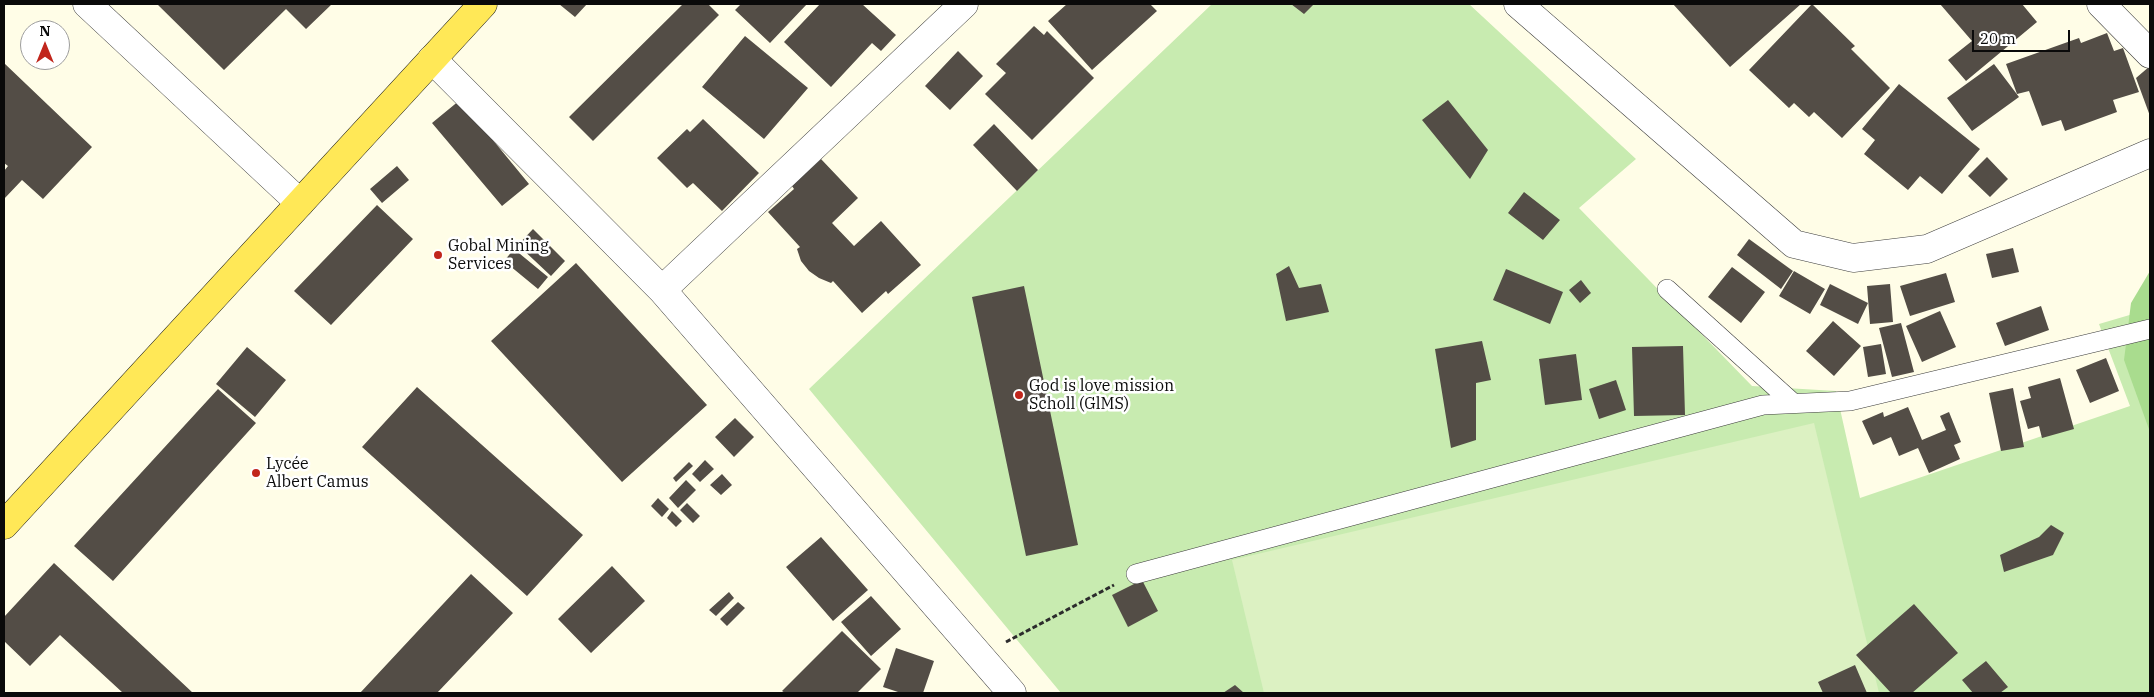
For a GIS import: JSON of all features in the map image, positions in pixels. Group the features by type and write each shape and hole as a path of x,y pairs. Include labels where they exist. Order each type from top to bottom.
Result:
{"main road":[{"path":"4,525 483,4"}],"street":[{"path":"87,4 300,203"},
{"path":"662,290 964,4"},
{"path":"1518,4 1794,244 1853,258 1927,249 2150,154"},
{"path":"2101,4 2150,54"},
{"path":"432,59 662,290 1012,693"}],"lane":[{"path":"1666,289 1793,403"},
{"path":"1136,574 1763,405 1850,401 2150,329"}],"path":[{"path":"979,656 1136,574"}],"green space":[{"path":"1212,4 1469,4 1636,159 1579,208 1752,386 1836,391 1860,498 2130,406 2099,324 2150,309 2150,693 1061,693 809,389"},
{"path":"2150,271 2150,432 2124,360 2131,303"},
{"path":"1814,423 1879,693 1264,693 1232,560"}],"building":[{"path":"157,4 332,4 306,29 286,9 224,70"},
{"path":"559,4 587,4 575,17"},
{"path":"683,4 708,4 719,15 593,141 569,117"},
{"path":"741,4 807,4 770,43 735,10"},
{"path":"820,4 862,4 896,35 881,51 872,43 831,87 784,42"},
{"path":"1067,4 1150,4 1157,11 1092,70 1048,21"},
{"path":"1291,4 1314,4 1304,14"},
{"path":"1673,4 1801,4 1730,67"},
{"path":"1812,4 1855,46 1851,49 1890,88 1842,138 1814,112 1809,117 1794,103 1789,108 1749,70"},
{"path":"1940,4 2022,4 2037,22 1966,81 1948,60 1972,41"},
{"path":"1034,26 1044,35 1047,31 1094,78 1032,140 985,94 1006,73 996,64"},
{"path":"2107,33 2114,51 2123,48 2139,92 2113,100 2117,112 2065,131 2061,120 2042,126 2029,91 2017,94 2006,64 2079,38 2081,43"},
{"path":"745,36 808,88 764,139 702,87"},
{"path":"958,51 983,76 950,110 925,86"},
{"path":"4,63 92,147 43,199 22,180 4,199 4,171 8,166 4,163"},
{"path":"1994,64 2019,97 1972,131 1947,98"},
{"path":"2150,66 2150,116 2136,78"},
{"path":"1899,84 1980,149 1942,194 1920,176 1908,190 1864,154 1875,140 1862,129"},
{"path":"460,100 529,184 502,206 432,123"},
{"path":"1448,100 1488,150 1470,179 1422,120"},
{"path":"703,119 759,173 722,211 693,183 687,188 657,158 687,129 690,132"},
{"path":"994,124 1038,170 1017,191 973,145"},
{"path":"1987,157 2008,179 1990,197 1968,176"},
{"path":"821,159 858,198 832,223 854,246 881,221 921,265 888,294 886,291 862,313 833,281 831,283 819,278 809,271 801,261 797,249 800,247 768,212 794,189 792,186"},
{"path":"397,166 409,180 382,203 370,189"},
{"path":"1524,192 1560,220 1543,240 1508,213"},
{"path":"377,205 413,239 331,325 294,291"},
{"path":"533,229 565,261 551,276 518,245"},
{"path":"1749,239 1793,271 1781,289 1737,255"},
{"path":"2013,248 2019,272 1992,278 1986,254"},
{"path":"514,249 548,277 538,289 504,261"},
{"path":"576,263 707,405 622,482 491,341"},
{"path":"1289,266 1299,288 1321,284 1329,312 1286,321 1276,274"},
{"path":"1732,267 1765,292 1741,323 1708,297"},
{"path":"1506,269 1563,292 1550,324 1493,300"},
{"path":"1794,271 1825,289 1810,314 1779,296"},
{"path":"1946,273 1955,302 1910,316 1900,286"},
{"path":"1581,280 1591,293 1580,303 1569,290"},
{"path":"1830,284 1868,303 1858,324 1820,305"},
{"path":"1890,284 1893,322 1870,324 1867,286"},
{"path":"1024,286 1078,545 1026,556 972,297"},
{"path":"2041,306 2049,330 2005,346 1996,323"},
{"path":"1940,311 1956,347 1922,362 1906,326"},
{"path":"1833,321 1861,346 1834,376 1806,351"},
{"path":"1901,323 1914,372 1892,377 1879,328"},
{"path":"1482,341 1491,380 1476,383 1476,440 1451,448 1435,349"},
{"path":"1881,344 1886,374 1868,377 1863,347"},
{"path":"1683,346 1685,415 1634,416 1632,347"},
{"path":"247,347 286,380 255,417 216,384"},
{"path":"1576,354 1582,400 1545,405 1539,359"},
{"path":"2106,358 2119,391 2090,403 2076,370"},
{"path":"2060,378 2074,429 2042,438 2039,426 2028,429 2020,401 2031,398 2028,387"},
{"path":"1616,380 1626,410 1599,419 1589,389"},
{"path":"417,387 583,535 527,596 362,447"},
{"path":"2013,388 2024,447 2001,451 1989,393"},
{"path":"218,389 256,423 113,581 74,546"},
{"path":"1908,407 1922,440 1946,430 1940,416 1949,412 1961,442 1954,445 1960,459 1929,473 1918,448 1899,456 1891,437 1873,445 1862,421 1883,412 1884,417"},
{"path":"735,418 754,437 734,457 715,437"},
{"path":"705,460 714,469 700,482 692,474"},
{"path":"689,462 693,466 676,482 673,478"},
{"path":"722,474 732,485 721,495 710,485"},
{"path":"686,480 696,490 678,508 669,498"},
{"path":"658,498 669,509 662,517 651,506"},
{"path":"687,503 700,516 693,523 680,510"},
{"path":"672,511 682,521 676,527 667,518"},
{"path":"2051,525 2064,533 2053,555 2004,572 2000,555 2039,537"},
{"path":"821,537 868,590 833,621 786,567"},
{"path":"54,563 193,693 123,693 60,635 30,666 4,641 4,617"},
{"path":"612,566 645,601 591,653 558,619"},
{"path":"471,574 513,613 437,693 360,693"},
{"path":"1142,580 1158,611 1128,627 1112,595"},
{"path":"729,592 734,598 716,616 709,610"},
{"path":"871,596 901,629 871,656 841,622"},
{"path":"738,602 745,608 727,626 720,619"},
{"path":"1914,604 1958,653 1912,693 1891,693 1856,655"},
{"path":"842,631 881,669 857,693 785,693 782,691"},
{"path":"896,648 934,661 923,693 901,693 883,687"},
{"path":"1986,661 2008,687 2000,693 1973,693 1962,680"},
{"path":"1855,665 1867,693 1823,693 1818,682"},
{"path":"1235,685 1244,693 1223,693"}],"place":[{"name":"Gobal Mining Services","path":"438,255"},
{"name":"God is love mission Scholl (GlMS)","path":"1019,395"},
{"name":"Lycée Albert Camus","path":"256,473"}]}
